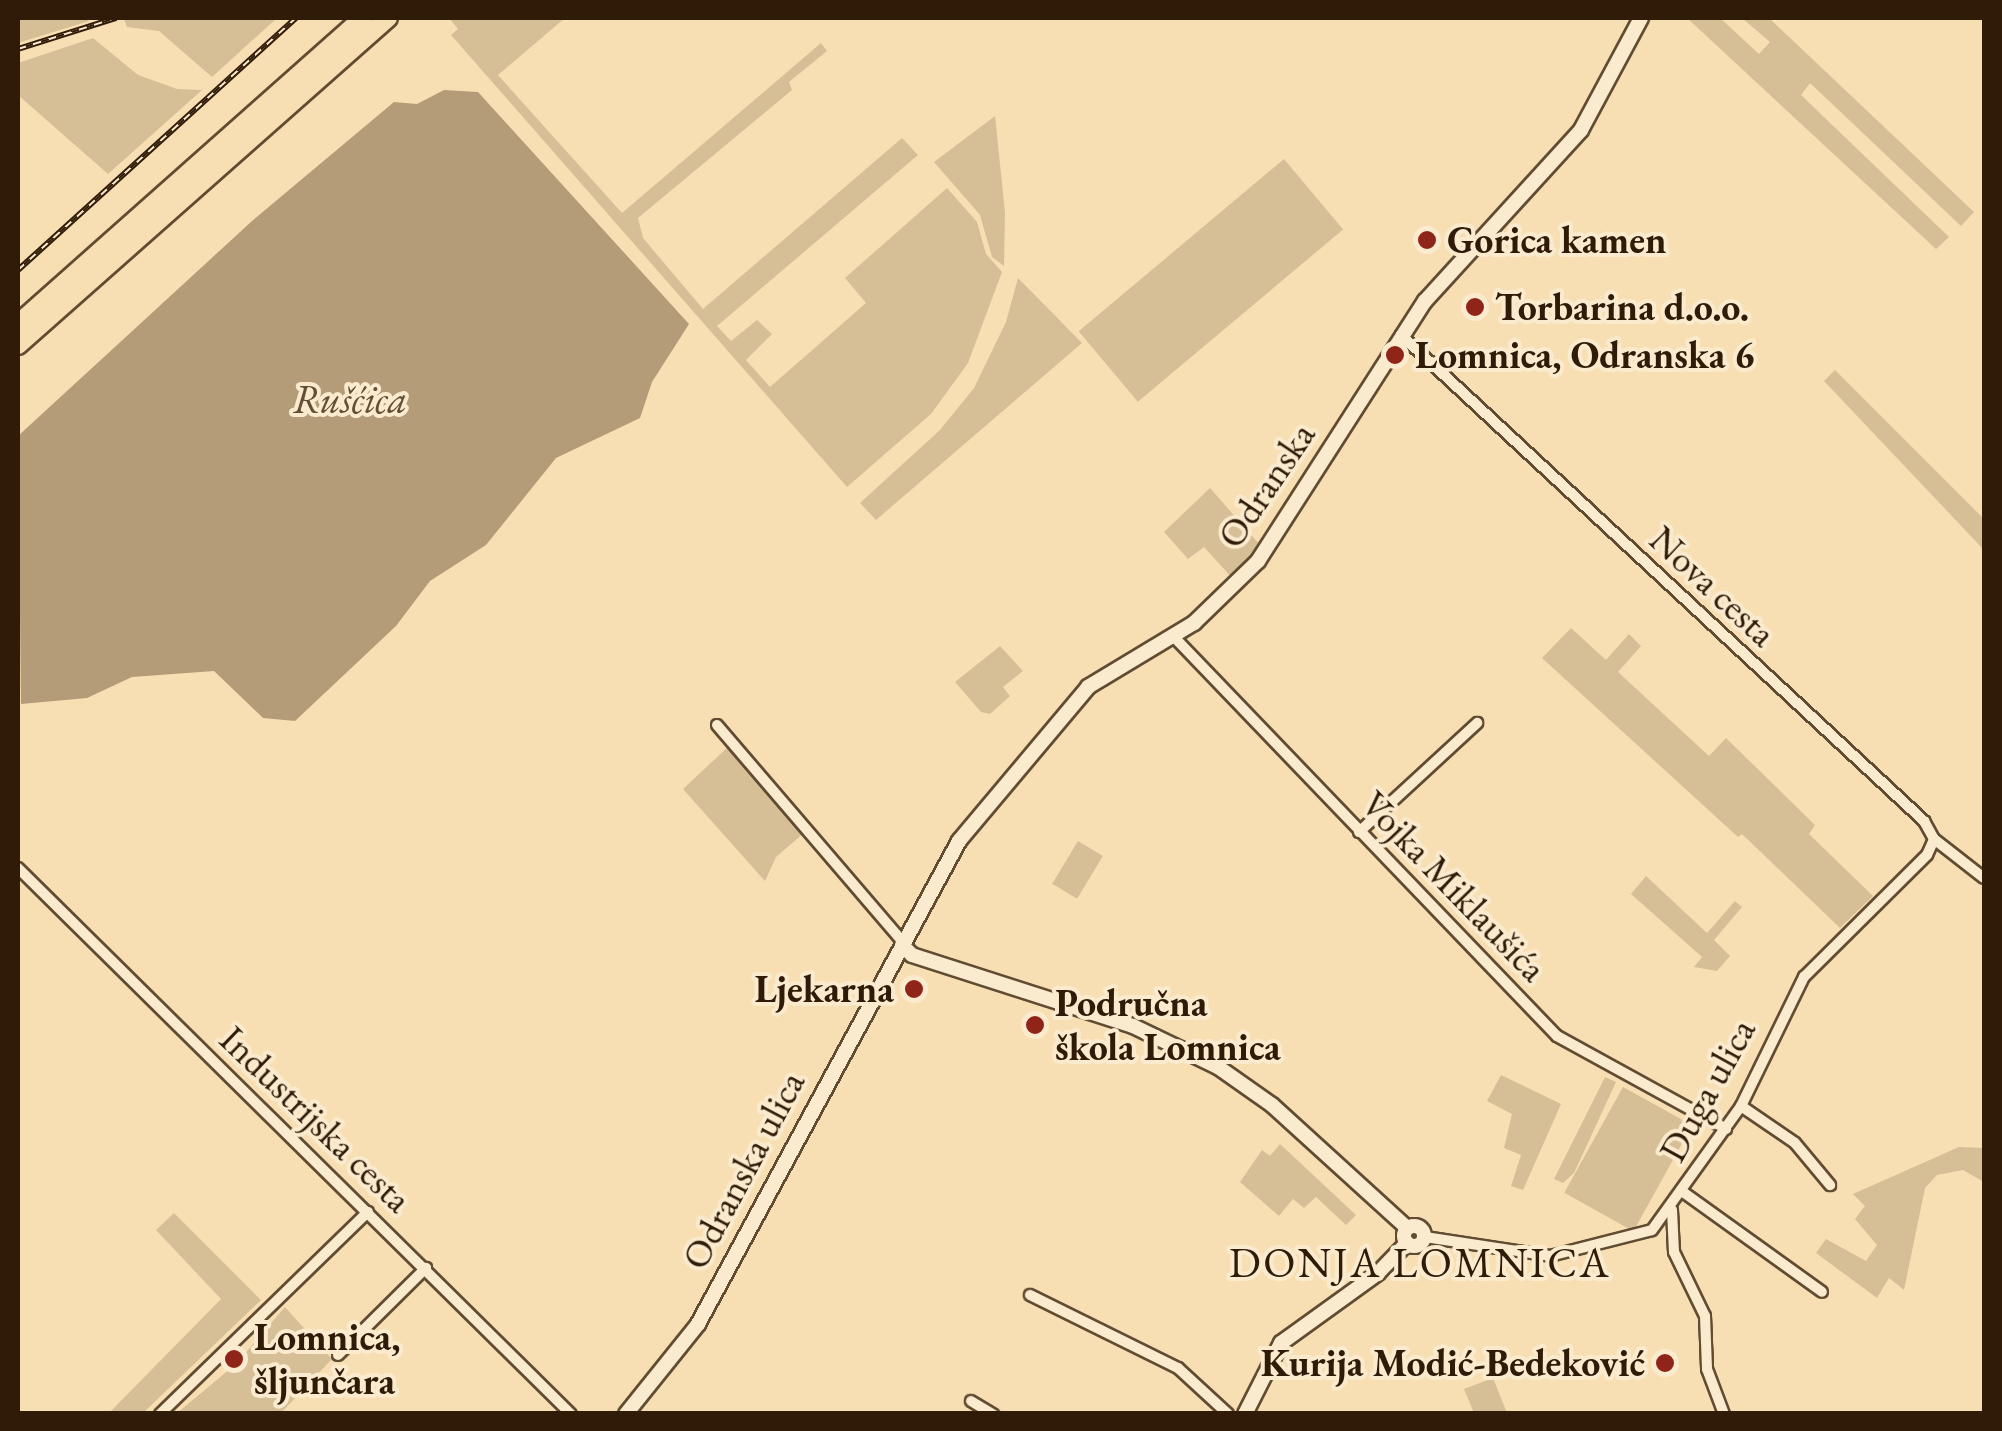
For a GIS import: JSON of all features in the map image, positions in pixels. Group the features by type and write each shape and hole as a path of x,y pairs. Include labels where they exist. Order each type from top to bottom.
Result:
{"highway":[{"path":"18,324 363,18"},
{"path":"18,345 388,18"}],"street":[{"name":"Odranska","path":"903,943 960,841 1068,708 1098,679 1174,637 1267,549 1436,286 1581,130 1641,18"},
{"name":"Nova cesta","path":"1402,335 1924,821 1934,839 1984,878"},
{"name":"Vojka Miklaušića","path":"1174,637 1557,1036 1703,1122 1726,1129"},
{"path":"1360,832 1477,724"},
{"path":"716,725 912,955 1098,1012 1194,1054 1272,1105 1407,1236"},
{"name":"Duga ulica","path":"1724,1414 1707,1369 1704,1316 1674,1252 1672,1209 1741,1106 1804,977 1927,854 1934,839"},
{"name":"Industrijska cesta","path":"18,868 571,1414"},
{"name":"Odranska ulica","path":"626,1414 698,1324 903,943"},
{"path":"1741,1106 1795,1143 1830,1184"},
{"path":"1703,1122 1714,1149"},
{"path":"1684,1192 1822,1292"},
{"path":"1243,1414 1281,1343 1378,1273 1407,1236 1421,1227 1425,1238 1526,1254 1577,1253 1644,1235 1672,1209"},
{"path":"160,1414 368,1212"},
{"path":"338,1354 426,1268"},
{"path":"1030,1295 1178,1368 1228,1414"},
{"path":"972,1401 993,1414"}],"shaded area":[{"path":"18,18 84,18 89,21 18,43"},
{"path":"277,18 212,77 159,31 127,27 124,19"},
{"path":"449,18 565,18 498,75 622,213 821,43 827,51 789,82 792,90 638,218 643,238 703,309 902,138 918,155 717,326 731,341 757,320 772,334 746,360 770,387 866,303 845,278 947,188 977,222 986,254 1002,272 968,363 931,414 847,487 451,35 458,29"},
{"path":"1687,18 1720,18 1759,54 1770,42 1742,18 1769,18 1974,212 1961,226 1810,83 1801,95 1949,237 1936,249"},
{"path":"93,38 138,75 177,89 202,90 108,174 18,95 18,63"},
{"path":"995,116 1005,212 1004,266 992,257 980,215 934,162"},
{"path":"1284,159 1343,229 1138,402 1079,331"},
{"path":"1018,278 1082,343 876,520 860,503 940,430 974,388 1006,322"},
{"path":"1835,370 1984,519 1984,550 1824,381"},
{"path":"1210,488 1260,545 1234,580 1204,547 1188,559 1164,532"},
{"path":"1571,628 1606,660 1629,634 1641,646 1618,672 1709,756 1726,738 1815,825 1809,834 1873,896 1840,928 1742,834 1738,837 1542,658"},
{"path":"1000,646 1023,671 1003,687 1010,696 990,714 981,712 955,682"},
{"path":"730,745 805,832 776,857 765,881 683,789"},
{"path":"1078,841 1103,856 1077,899 1052,884"},
{"path":"1646,876 1707,933 1735,901 1742,907 1714,940 1730,956 1717,971 1694,967 1702,957 1631,894"},
{"path":"1501,1075 1561,1104 1523,1190 1511,1186 1521,1155 1504,1148 1512,1114 1487,1101"},
{"path":"1605,1077 1616,1082 1574,1173 1563,1183 1554,1179"},
{"path":"1623,1087 1692,1125 1633,1231 1564,1193"},
{"path":"1280,1144 1356,1215 1346,1225 1316,1197 1304,1208 1293,1199 1279,1216 1240,1182 1262,1150 1270,1156"},
{"path":"1959,1147 1984,1148 1984,1182 1963,1170 1937,1175 1925,1188 1904,1290 1889,1278 1877,1298 1816,1253 1826,1239 1866,1261 1877,1245 1855,1219 1865,1206 1853,1194"},
{"path":"174,1213 261,1300 143,1413 109,1413 221,1299 156,1230"},
{"path":"285,1307 332,1359 281,1413 177,1413 236,1364"},
{"path":"1493,1378 1507,1413 1474,1413 1464,1389"}],"water":[{"name":"Rušćica","path":"444,90 478,92 689,324 652,382 640,418 556,458 486,545 430,581 396,626 295,721 263,718 214,671 132,677 87,698 21,704 18,436 252,221 394,102 417,104"}],"railway":[{"path":"18,49 116,18"},
{"path":"18,270 296,18"}],"place":[{"name":"Gorica kamen","path":"1427,240"},
{"name":"Torbarina d.o.o.","path":"1475,307"},
{"name":"Lomnica, Odranska 6","path":"1395,355"},
{"name":"Ljekarna","path":"914,989"},
{"name":"Područna škola Lomnica","path":"1035,1025"},
{"name":"Lomnica, šljunčara","path":"234,1359"},
{"name":"Kurija Modić-Bedeković","path":"1665,1363"}],"district":[{"name":"DONJA LOMNICA","path":"1420,1263"}]}
